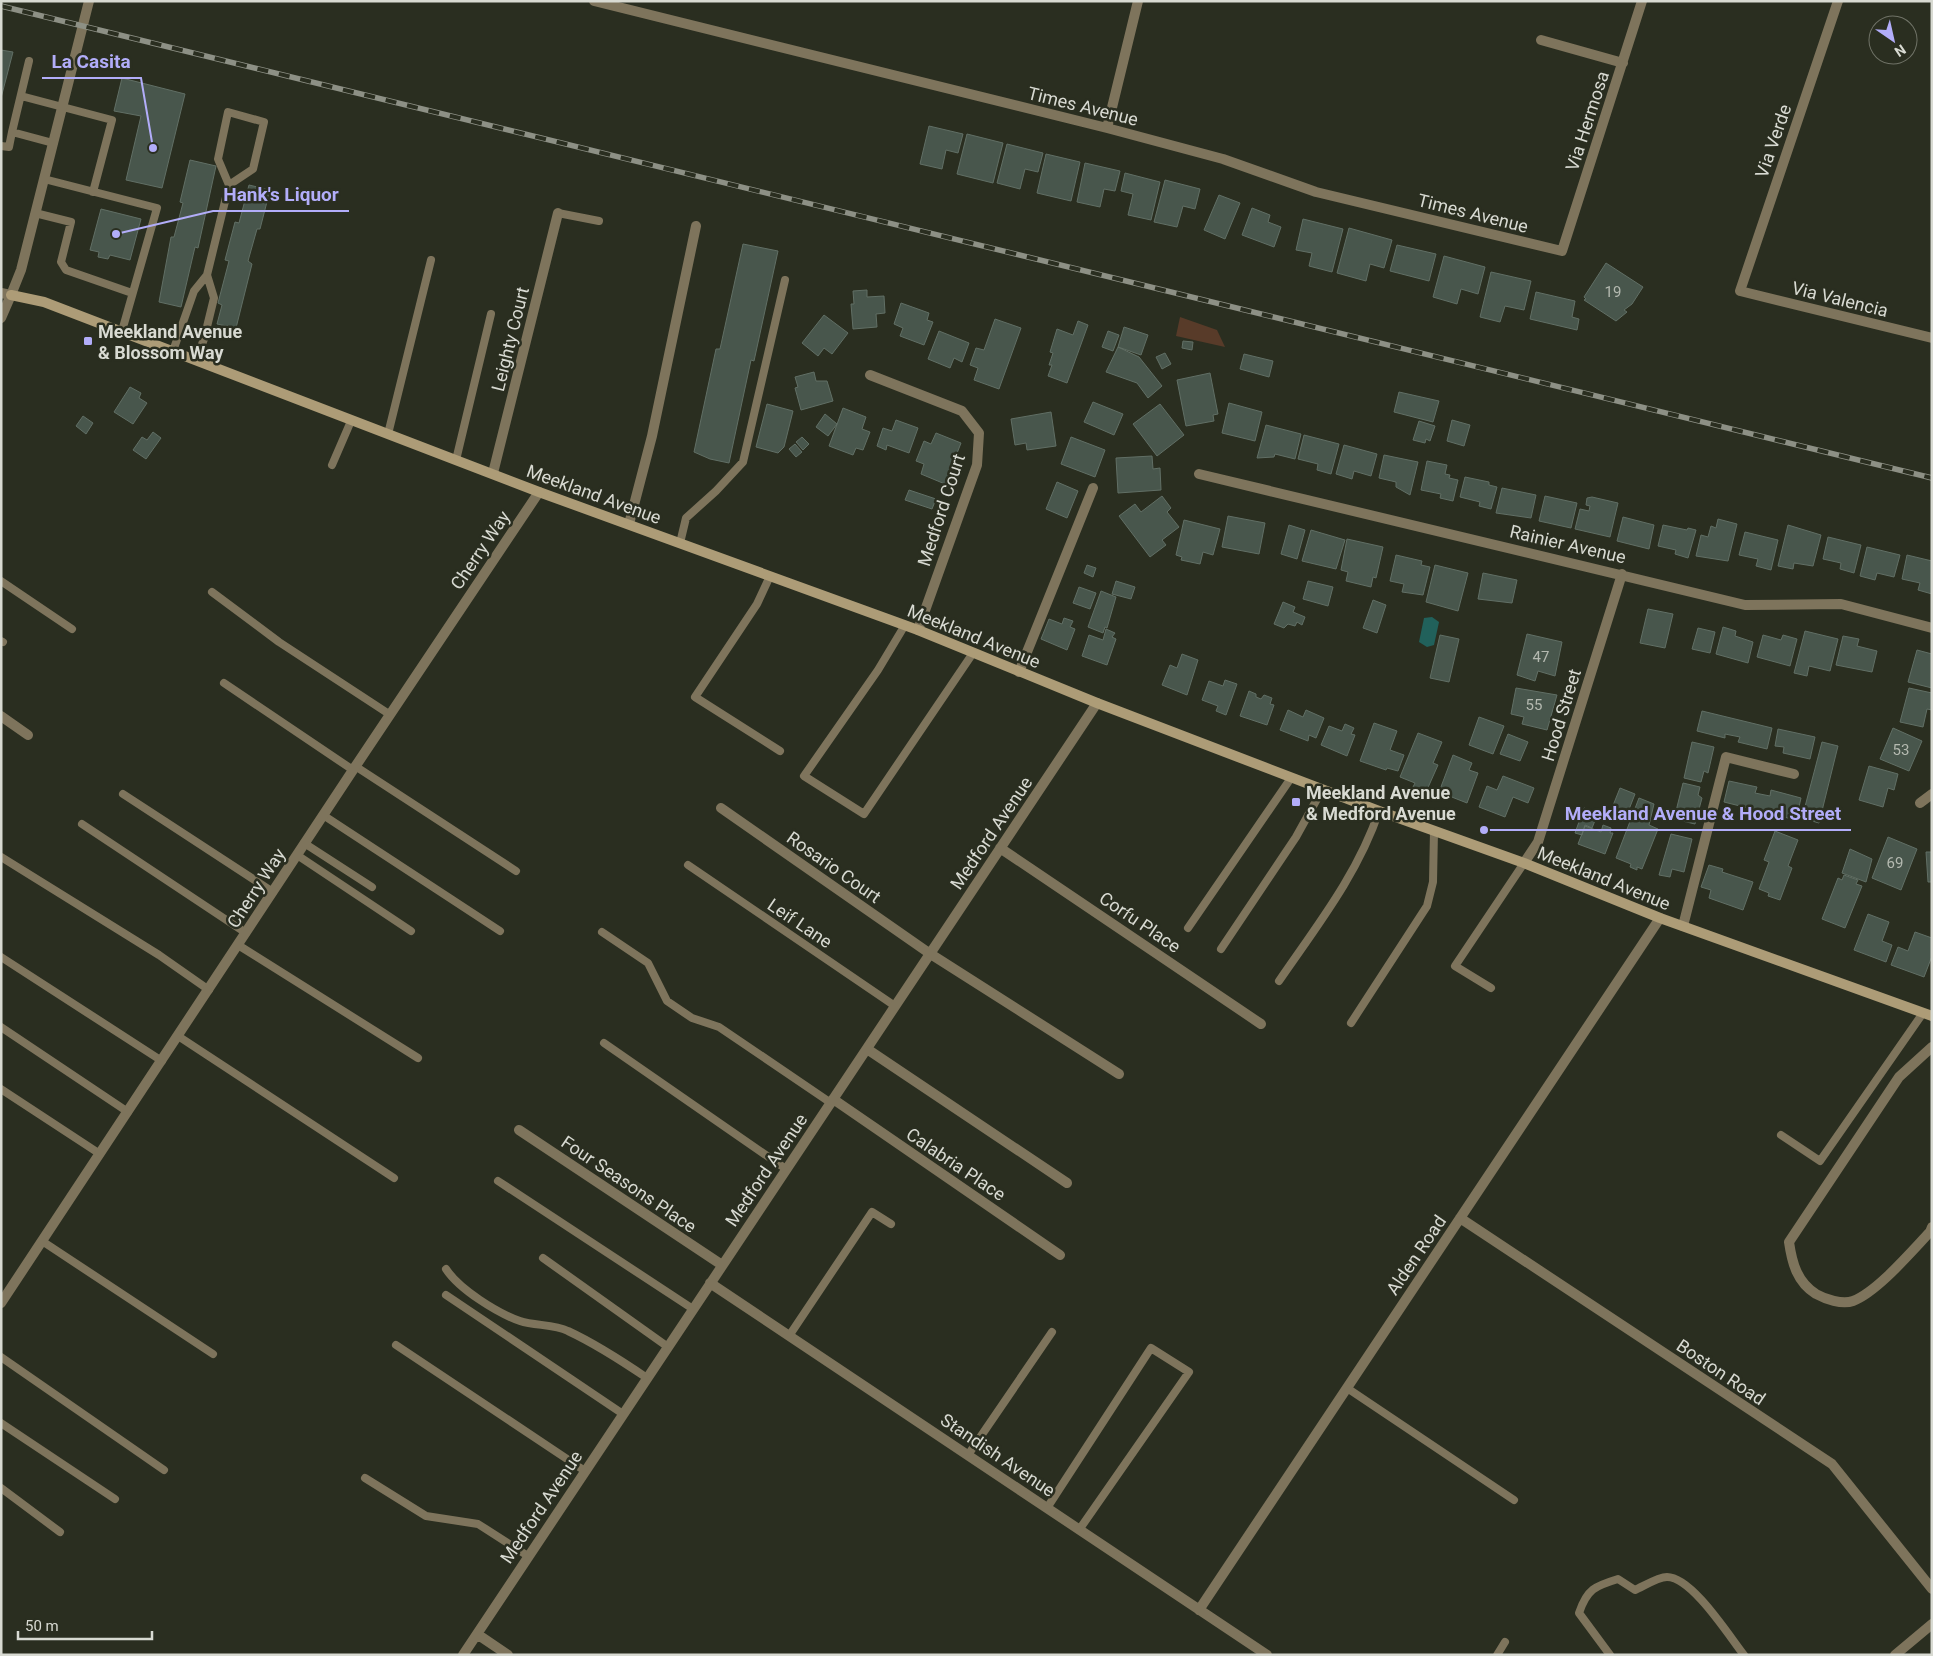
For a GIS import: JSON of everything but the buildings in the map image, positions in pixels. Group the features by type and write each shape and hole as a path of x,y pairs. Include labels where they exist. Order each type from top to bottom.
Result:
{"main road":[{"name":"Meekland Avenue","path":"6,294 44,302 122,331 539,492 905,625 1096,703 1322,790 1524,863 1660,918 1927,1015"}],"street":[{"path":"1,318 6,294 21,270 89,1"},
{"name":"Times Avenue","path":"594,1 1107,128 1222,159 1316,192 1562,251"},
{"path":"1107,128 1138,1"},
{"name":"Via Hermosa","path":"1562,251 1642,1"},
{"name":"Via Verde","path":"1740,291 1838,1"},
{"path":"1541,40 1623,63"},
{"name":"Leighty Court","path":"493,473 558,212"},
{"path":"629,524 652,436 696,226"},
{"name":"Via Valencia","path":"1740,291 1932,338"},
{"name":"Medford Court","path":"870,376 962,411 979,434 977,465 918,630"},
{"name":"Rainier Avenue","path":"1199,474 1745,605 1841,604 1932,628"},
{"path":"1019,672 1093,488"},
{"name":"Cherry Way","path":"1,1303 246,934 304,843 539,492"},
{"name":"Hood Street","path":"1524,863 1538,842 1622,574"},
{"name":"Medford Avenue","path":"463,1655 1096,703"},
{"path":"1,716 28,734"},
{"path":"1682,926 1726,757 1794,774"},
{"path":"1920,803 1932,794"},
{"name":"Rosario Court","path":"721,808 929,953 1119,1074"},
{"name":"Corfu Place","path":"1000,848 1262,1024"},
{"name":"Alden Road","path":"1199,1610 1660,918"},
{"path":"1932,1048 1900,1077 1789,1242 1792,1264 1805,1287 1825,1300 1852,1302 1879,1283 1932,1228"},
{"path":"866,1049 1067,1182"},
{"name":"Calabria Place","path":"832,1101 1060,1255"},
{"name":"Four Seasons Place","path":"518,1130 722,1265"},
{"name":"Boston Road","path":"1460,1218 1832,1464 1932,1588"},
{"name":"Standish Avenue","path":"710,1283 1267,1655"},
{"path":"1895,1655 1932,1624"},
{"path":"477,1634 508,1655"}],"lane":[{"path":"1,146 9,147 29,61"},
{"path":"21,96 112,120 92,192"},
{"path":"174,351 194,291 207,275 229,185 218,159 228,112 264,122 253,169 229,185"},
{"path":"12,132 53,143"},
{"path":"44,179 157,208 122,331"},
{"path":"558,212 600,221"},
{"path":"35,214 71,222 61,262 66,270 132,293"},
{"path":"388,434 431,260"},
{"path":"196,360 204,339 214,298 207,275"},
{"path":"680,543 686,518 716,491 742,462 785,280"},
{"path":"456,460 491,314"},
{"path":"332,465 351,421"},
{"path":"770,576 758,604 695,697 780,751"},
{"path":"1,581 72,629"},
{"path":"212,592 279,642 390,714"},
{"path":"905,625 878,670 804,776 864,814 973,653"},
{"path":"224,683 516,871"},
{"path":"1188,928 1291,778"},
{"path":"1221,949 1296,837 1322,790"},
{"path":"123,794 273,892"},
{"path":"1279,981 1332,904 1362,854 1379,811"},
{"path":"323,816 500,931"},
{"path":"82,824 246,934"},
{"path":"1351,1023 1427,906 1433,882 1434,831"},
{"path":"304,843 372,887"},
{"path":"297,855 411,931"},
{"path":"1,857 159,955 209,990"},
{"path":"1491,988 1455,966 1524,863"},
{"name":"Leif Lane","path":"688,865 895,1006"},
{"path":"602,932 648,964 667,1001 692,1018 719,1026 832,1101"},
{"path":"238,945 418,1058"},
{"path":"1,957 162,1061"},
{"path":"1781,1135 1820,1161 1927,1015"},
{"path":"1,1028 128,1112"},
{"path":"178,1036 394,1178"},
{"path":"604,1043 786,1169"},
{"path":"1,1089 100,1154"},
{"path":"498,1181 693,1309"},
{"path":"789,1336 872,1212 891,1224"},
{"path":"42,1241 213,1354"},
{"path":"543,1258 668,1347"},
{"path":"446,1269 452,1279 494,1309 520,1321 566,1330 614,1356 647,1378"},
{"path":"446,1295 623,1414"},
{"path":"968,1454 1052,1332"},
{"path":"396,1345 585,1471"},
{"path":"1047,1508 1151,1348 1189,1372 1079,1530"},
{"path":"1,1357 164,1470"},
{"path":"1346,1388 1514,1500"},
{"path":"1,1423 115,1499"},
{"path":"364,1478 426,1516 478,1524 528,1556"},
{"path":"1,1488 60,1532"},
{"path":"1610,1655 1579,1613 1585,1595 1603,1584 1618,1579 1636,1590 1666,1576 1679,1579 1693,1590 1744,1655"},
{"path":"1497,1655 1505,1642"}],"shaded area":[{"path":"1180,317 1217,330 1225,347 1176,336"}],"water":[{"path":"1432,617 1439,622 1434,645 1427,647 1419,642 1424,618"}],"railway":[{"path":"1,6 1932,478"}],"place":[{"name":"La Casita","path":"153,148"},
{"name":"Hank's Liquor","path":"116,234"},
{"name":"Meekland Avenue & Blossom Way","path":"88,341"},
{"name":"Meekland Avenue & Medford Avenue","path":"1296,802"},
{"name":"Meekland Avenue & Hood Street","path":"1484,830"}]}
